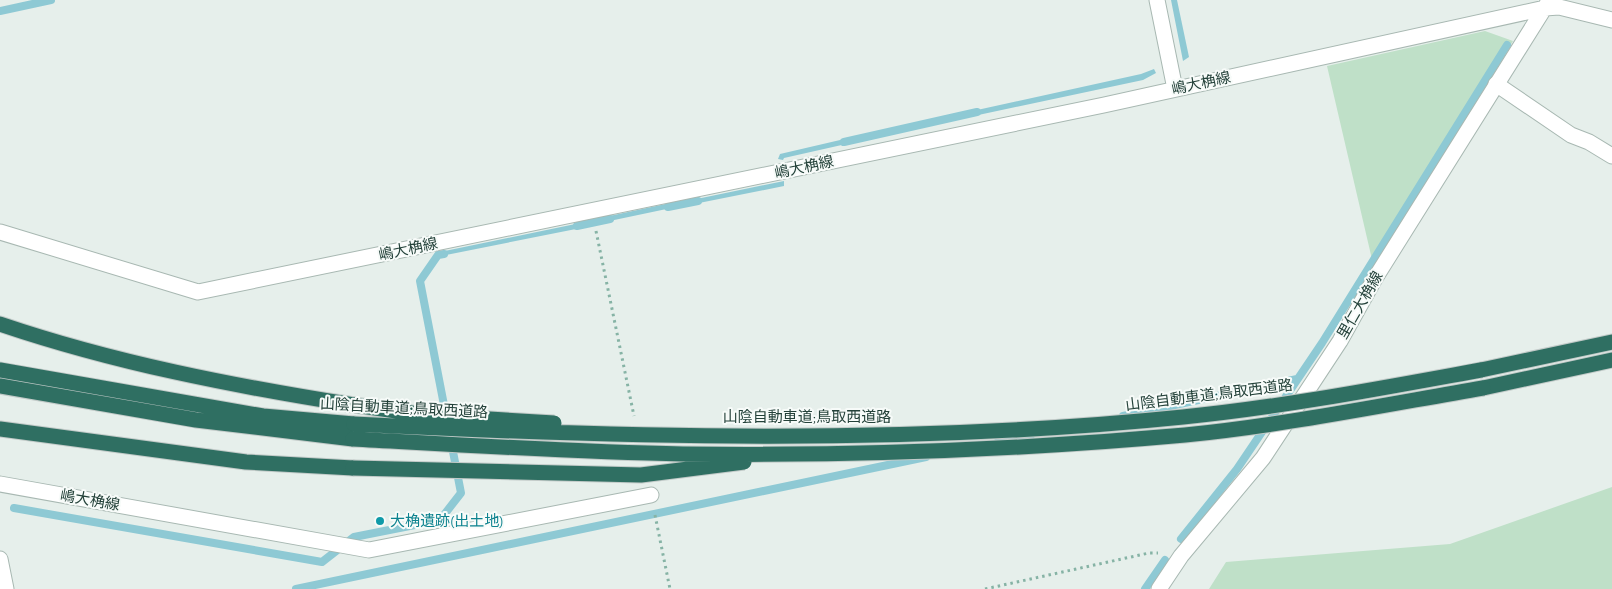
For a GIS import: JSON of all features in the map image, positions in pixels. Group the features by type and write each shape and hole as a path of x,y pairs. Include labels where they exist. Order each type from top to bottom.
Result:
{"highway":[{"path":"0,324 66,346 180,374 245,388 354,406 426,414 614,427 683,435"},
{"name":"山陰自動車道;鳥取西道路","path":"0,370 354,431 818,436 1054,428 1186,417 1322,399 1481,370 1612,342"},
{"name":"山陰自動車道;鳥取西道路","path":"0,386 196,420 354,431 540,450 684,454 810,453 1056,445 1188,434 1332,415 1483,388 1612,360"},
{"path":"0,429 246,462 353,468 640,475 810,453"}],"street":[{"path":"1157,0 1175,89"},
{"name":"嶋大桷線","path":"0,232 198,292 1175,89 1547,4 1612,20"},
{"name":"里仁大桷線","path":"1159,589 1181,556 1262,458 1340,341 1374,280 1547,4"},
{"path":"1496,84 1571,135 1589,142 1612,156"},
{"name":"嶋大桷線","path":"0,484 369,550 651,496"},
{"path":"0,559 6,589"}],"path":[{"path":"596,230 635,420"},
{"path":"651,496 670,589"},
{"path":"985,589 1149,552 1181,556"}],"green space":[{"path":"1485,31 1513,41 1374,268 1327,66"},
{"path":"1612,487 1612,589 1209,589 1226,562 1450,544"}],"water":[{"path":"1171,0 1177,0 1189,57 1183,61"},
{"path":"1154,69 1156,73 1143,80 969,117 968,112 1141,74"},
{"path":"853,137 855,142 784,158 783,160 778,159 780,154"},
{"path":"784,181 784,186 689,205 687,201"},
{"path":"675,202 676,207 600,223 600,218"},
{"path":"585,222 586,227 436,257 435,253"}],"waterway":[{"path":"0,11 51,0"},
{"path":"1181,539 1237,469 1322,343 1507,45"},
{"path":"844,142 977,112"},
{"path":"668,207 698,201"},
{"path":"577,226 610,219"},
{"path":"14,508 322,562 354,537 440,520 461,493 420,281 438,255 444,254"},
{"path":"1123,416 1297,379"},
{"path":"998,442 1031,435"},
{"path":"296,589 926,457"},
{"path":"1145,589 1165,560"}],"place":[{"name":"大桷遺跡(出土地)","path":"380,521"}]}
